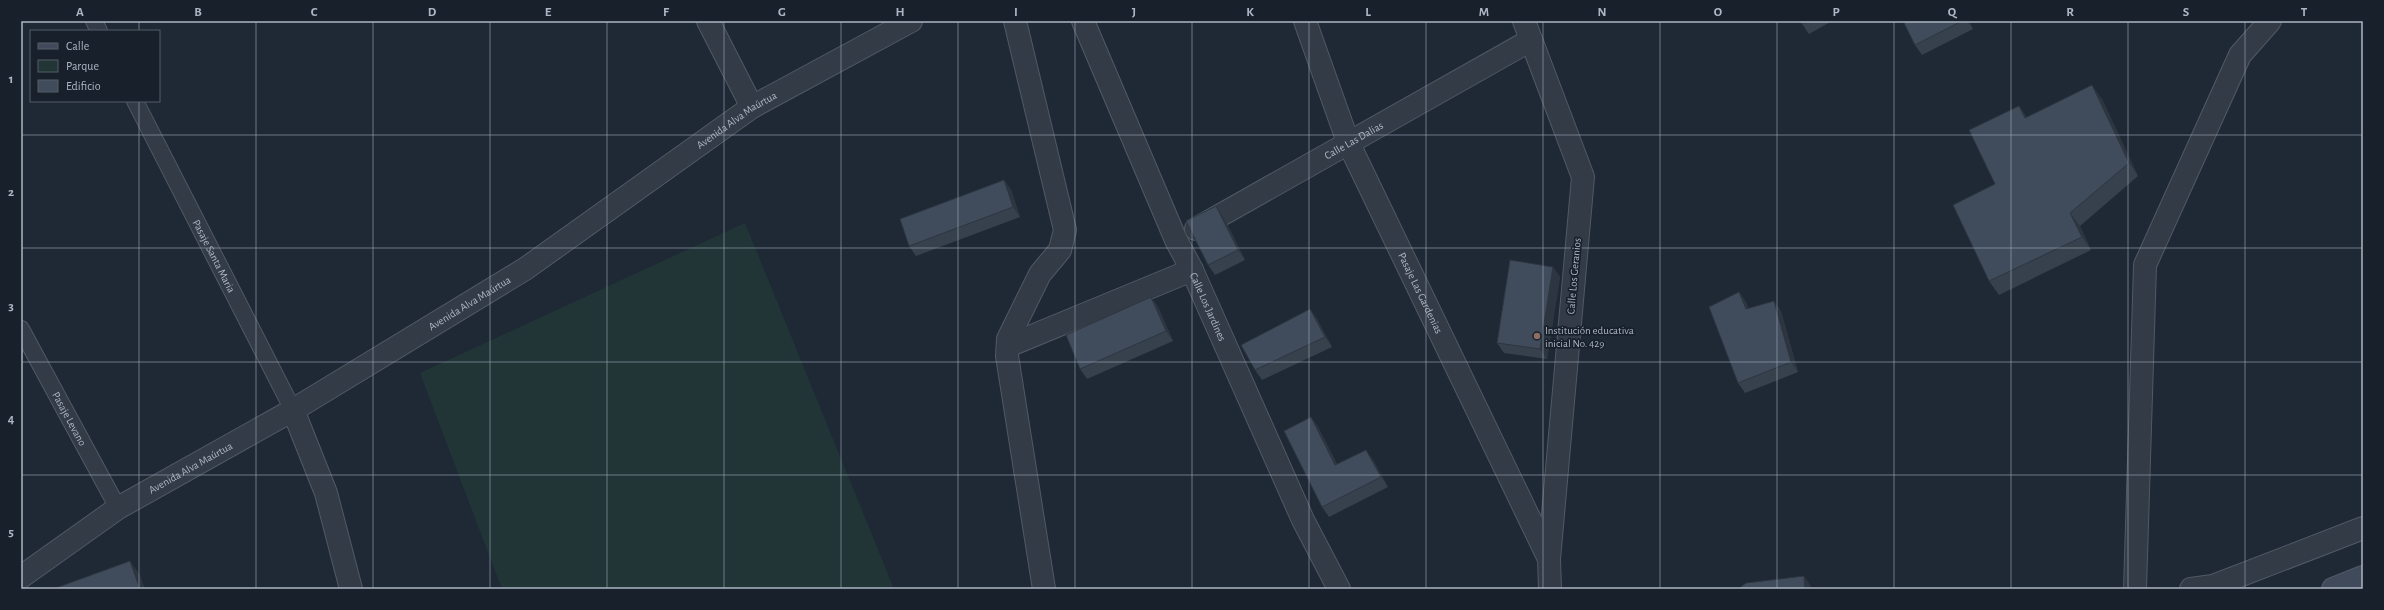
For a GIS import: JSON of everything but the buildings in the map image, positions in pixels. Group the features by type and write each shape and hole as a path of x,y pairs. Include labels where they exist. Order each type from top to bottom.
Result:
{"main road":[{"path":"2333,589 2363,578"}],"street":[{"path":"708,21 752,107"},
{"name":"Avenida Alva Maúrtua","path":"21,577 118,508 294,410 525,269 752,107 911,21"},
{"path":"1015,21 1065,230 1060,250 1040,274 1008,339 1007,356 1044,589"},
{"name":"Calle Los Jardines","path":"1083,21 1176,240 1192,270 1303,520 1339,589"},
{"name":"Pasaje Las Gardenias","path":"1306,21 1348,142 1549,559"},
{"path":"2135,589 2145,265 2240,55 2270,21"},
{"name":"Calle Las Dalias","path":"1176,240 1348,142 1527,30"},
{"name":"Calle Los Geranios","path":"1527,30 1583,177 1549,559 1550,589"},
{"path":"1008,346 1192,270"},
{"path":"294,410 326,493 351,589"},
{"path":"2191,589 2213,586 2363,528"}],"lane":[{"path":"94,21 98,30"},
{"name":"Pasaje Santa Maria","path":"136,102 294,410"},
{"name":"Pasaje Levano","path":"21,329 118,508"}],"green space":[{"path":"745,223 894,589 502,589 420,373"}],"place":[{"name":"Institución educativa inicial No. 429","path":"1537,336"}]}
